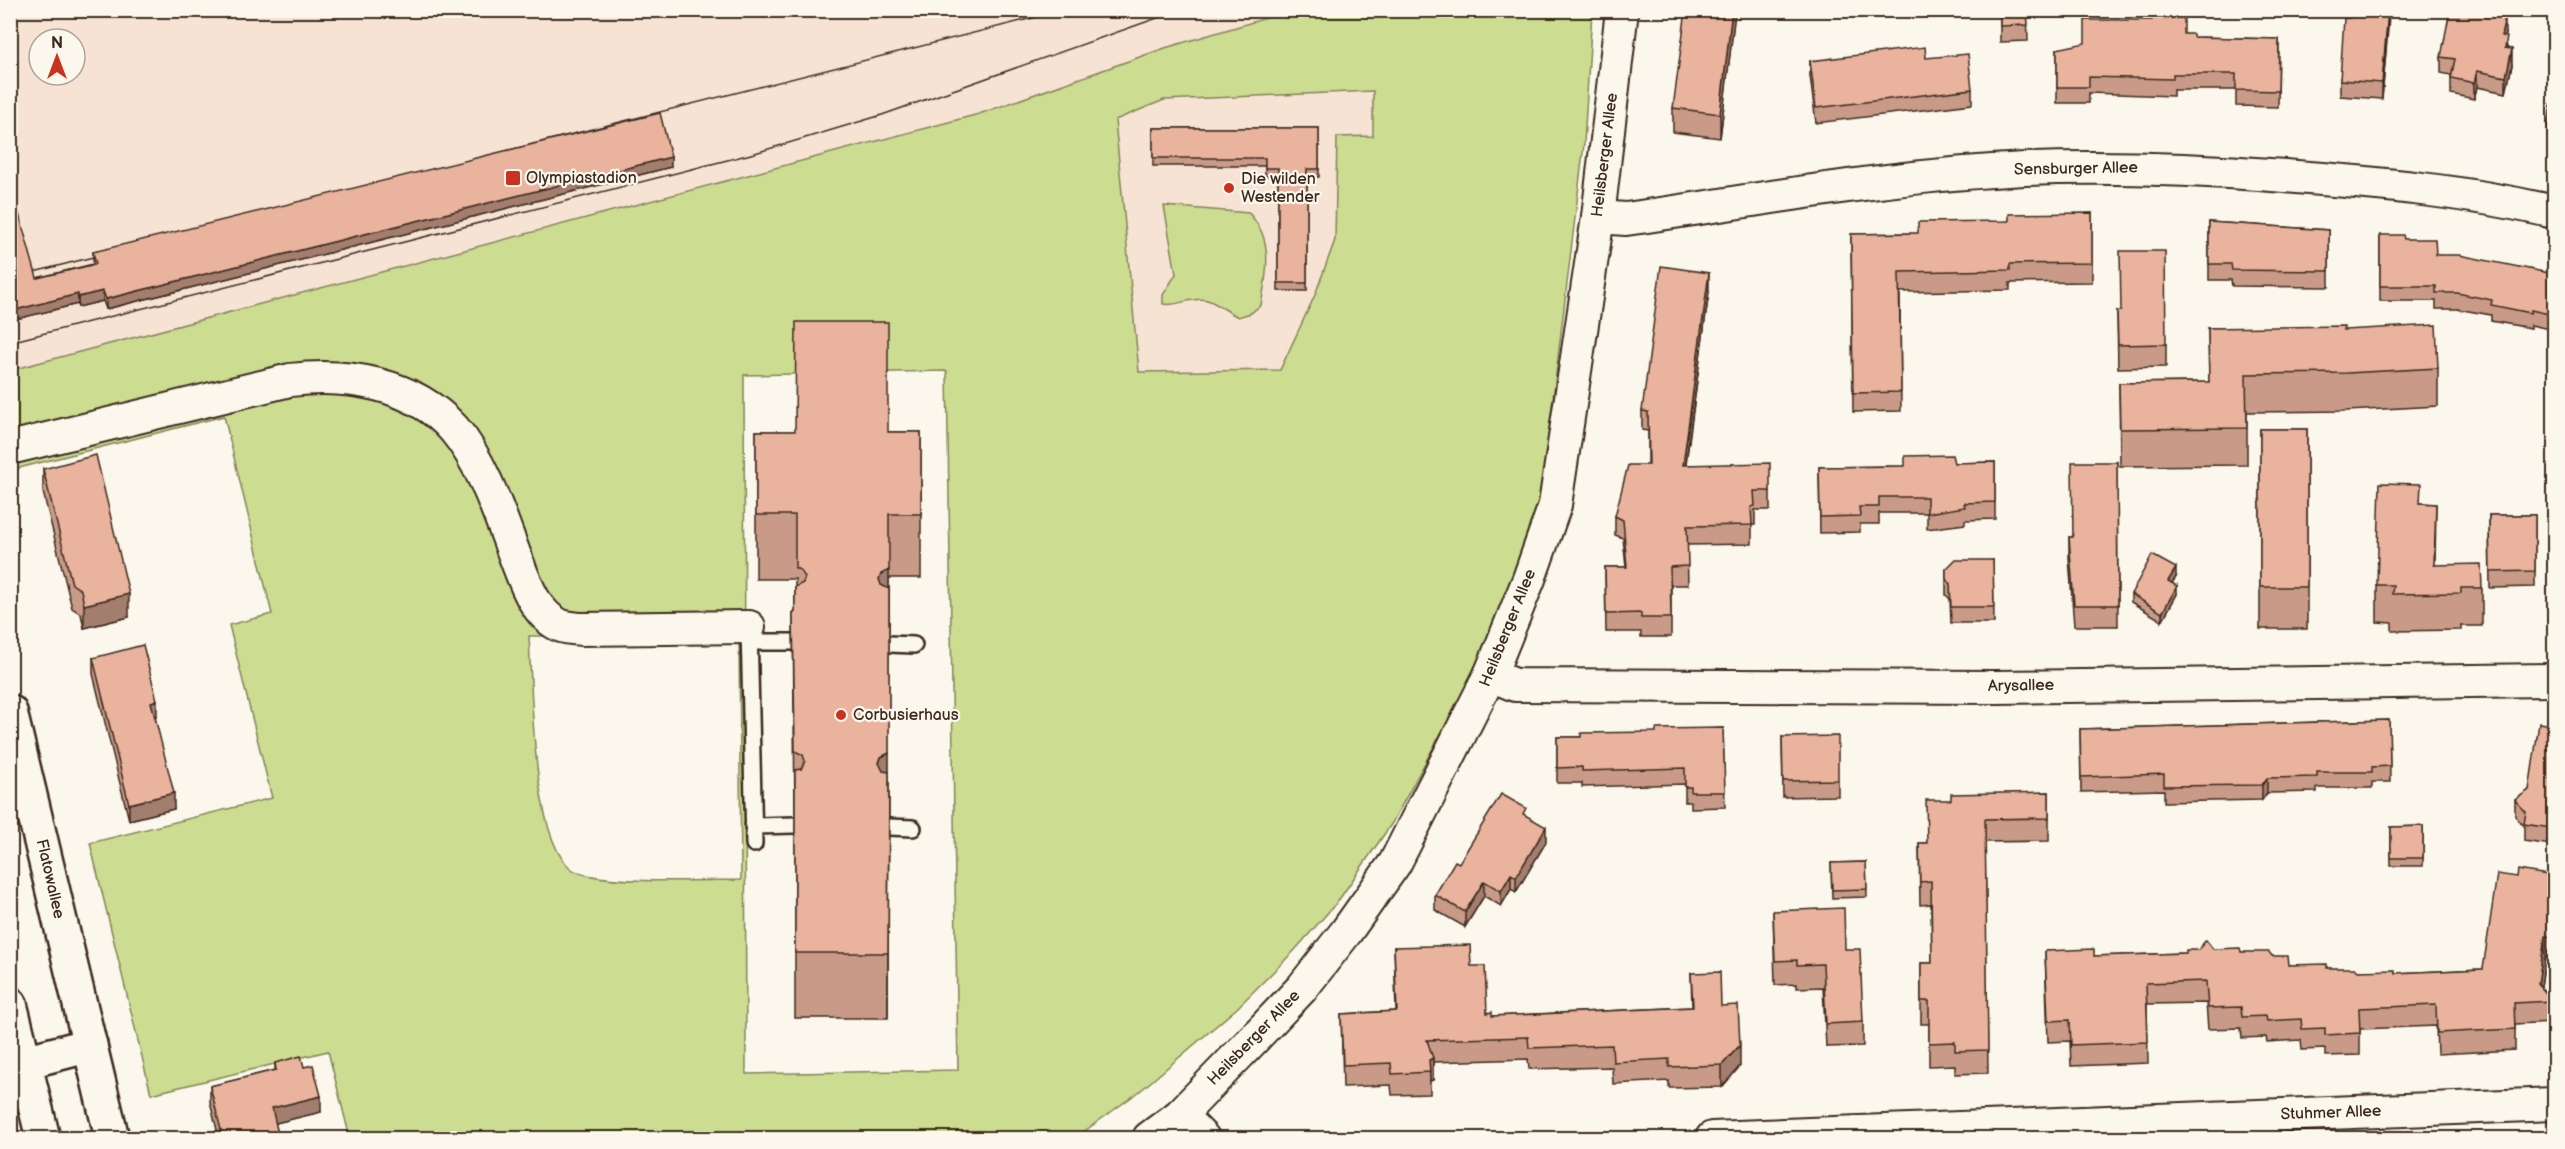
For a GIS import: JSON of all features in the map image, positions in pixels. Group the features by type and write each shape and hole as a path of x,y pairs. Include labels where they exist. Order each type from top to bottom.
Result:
{"main road":[{"name":"Flatowallee","path":"10,712 112,1138"},
{"path":"10,1004 18,1063 43,1138"},
{"path":"18,1063 90,1046"}],"street":[{"name":"Heilsberger Allee","path":"1149,1138 1180,1115 1302,988 1395,863 1490,675 1529,579 1555,505 1598,217 1622,10"},
{"name":"Sensburger Allee","path":"1598,217 1626,219 1888,182 2008,170 2123,168 2226,172 2371,182 2514,202 2554,212"},
{"path":"10,448 290,380 319,376 360,379 387,387 423,404 453,429 484,478 527,588 558,625 581,629 749,634"},
{"name":"Arysallee","path":"1490,675 1515,685 1995,687 2554,680"},
{"name":"Stuhmer Allee","path":"1712,1138 2554,1104"},
{"path":"1180,1115 1203,1138"}],"lane":[{"path":"754,844 749,634 795,642"},
{"path":"889,644 914,645"},
{"path":"753,826 795,825"},
{"path":"889,827 913,828"}],"shaded area":[{"path":"11,11 1290,11 1165,48 979,114 11,370"},
{"name":"Die wilden Westender","path":"1373,91 1373,136 1337,137 1335,239 1315,295 1280,370 1139,372 1115,120 1164,100"}],"green space":[{"path":"1290,11 1592,11 1584,144 1541,497 1511,581 1467,686 1392,823 1338,901 1295,950 1237,1008 1140,1091 1075,1138 350,1138 328,1051 151,1094 90,843 272,798 229,625 272,614 224,416 11,470 11,370 979,114 1165,48","holes":["1373,91 1373,136 1337,137 1335,240 1315,295 1280,370 1139,372 1115,120 1164,100","947,371 958,1070 746,1074 744,375","529,636 739,636 741,880 628,880 586,875 573,870 559,854 549,829 541,797 533,725"]},
{"path":"1164,206 1249,213 1265,242 1266,269 1261,305 1251,313 1238,317 1207,300 1196,299 1163,304 1163,295 1176,274"}],"building":[{"path":"1686,10 1732,10 1720,114 1673,108"},
{"path":"2000,10 2027,10 2028,25 2000,26"},
{"path":"2351,10 2388,10 2382,83 2340,80 2344,18 2350,18"},
{"path":"2450,10 2467,10 2505,18 2501,36 2507,37 2505,48 2512,49 2506,77 2477,71 2474,83 2451,78 2455,59 2441,57"},
{"path":"2152,17 2184,18 2184,34 2193,34 2193,37 2279,39 2278,91 2236,90 2236,74 2173,74 2173,79 2089,77 2089,87 2057,87 2057,49 2085,43 2085,20 2152,20"},
{"path":"1925,47 1926,58 1968,54 1972,89 1816,108 1810,61"},
{"path":"2554,88 2554,125 2548,124"},
{"path":"660,113 671,157 106,299 103,291 78,297 78,294 15,310 16,313 10,314 10,182 37,278 96,264 93,252"},
{"path":"1153,128 1319,128 1319,169 1307,169 1307,283 1278,283 1278,168 1265,168 1265,158 1153,158"},
{"path":"2092,213 2092,263 2010,264 2010,270 1899,272 1901,392 1853,393 1851,234 1918,233 1918,222 2009,221 2009,214"},
{"path":"2209,222 2329,230 2329,271 2232,270 2231,264 2209,264"},
{"path":"2380,235 2403,235 2404,239 2435,239 2436,255 2459,255 2554,274 2554,315 2491,305 2492,300 2457,293 2436,293 2436,286 2380,286"},
{"path":"2120,251 2165,251 2166,344 2118,345 2117,311 2121,311"},
{"path":"1661,266 1709,273 1683,465 1770,463 1770,491 1754,491 1755,506 1751,507 1752,525 1687,526 1688,566 1670,567 1671,618 1641,618 1641,613 1606,614 1605,567 1627,567 1623,520 1615,516 1628,465 1649,465 1648,412 1642,411"},
{"name":"Corbusierhaus","path":"796,322 888,322 888,432 921,432 921,514 889,514 889,570 881,574 879,579 881,585 889,589 889,753 881,757 879,763 883,771 889,772 888,953 795,953 795,770 801,769 805,761 803,755 795,751 793,612 795,612 795,587 803,583 805,577 800,570 795,568 795,515 756,515 756,431 795,431"},
{"path":"2436,325 2438,368 2347,373 2246,374 2247,428 2120,429 2119,383 2209,382 2208,328 2344,326 2344,330"},
{"path":"2260,429 2307,429 2307,587 2260,587"},
{"path":"96,455 129,594 84,605 81,590 72,584 43,469"},
{"path":"1952,455 1954,463 1995,462 1995,502 1964,503 1965,507 1927,513 1927,497 1879,497 1879,507 1859,507 1860,516 1820,517 1819,467 1905,466 1905,456"},
{"path":"2072,462 2117,462 2118,605 2074,605 2069,537 2073,537"},
{"path":"2380,483 2421,484 2420,503 2436,504 2434,565 2481,564 2482,588 2461,588 2461,593 2392,594 2393,585 2377,585"},
{"path":"2489,515 2535,515 2535,571 2490,572"},
{"path":"2152,555 2176,568 2168,581 2177,586 2162,613 2131,594"},
{"path":"1955,560 1993,560 1994,607 1951,607 1950,583 1946,579 1946,569"},
{"path":"143,645 157,700 151,702 174,793 129,804 93,658"},
{"path":"2389,720 2390,766 2372,767 2372,772 2317,772 2317,777 2267,778 2262,785 2164,786 2164,774 2081,777 2080,729"},
{"path":"2539,723 2554,725 2554,807 2551,828 2524,824 2526,812 2515,800 2529,790"},
{"path":"1723,728 1725,792 1691,792 1691,787 1685,787 1685,768 1582,771 1582,767 1557,768 1557,737 1581,737 1581,733"},
{"path":"1838,736 1838,780 1783,781 1782,737"},
{"path":"2049,792 2049,818 1985,819 1988,1050 1955,1051 1955,1042 1929,1043 1929,1001 1921,1001 1921,963 1932,963 1931,881 1920,882 1919,843 1927,843 1926,800 1951,800 1951,794"},
{"path":"1501,794 1526,808 1523,814 1546,827 1516,877 1511,874 1501,891 1484,881 1465,912 1435,895 1455,861 1459,863"},
{"path":"2423,826 2423,858 2391,858 2391,827"},
{"path":"1866,862 1867,889 1832,890 1831,863"},
{"path":"2518,870 2554,876 2553,937 2545,936 2538,984 2553,1001 2514,1003 2515,1029 2437,1033 2436,1005 2359,1008 2360,1033 2325,1035 2325,1028 2302,1029 2301,1019 2267,1021 2266,1016 2242,1017 2241,1007 2208,1008 2206,981 2146,983 2148,1042 2071,1045 2070,1020 2048,1021 2045,951 2094,949 2094,956 2186,953 2186,950 2198,950 2206,940 2213,949 2240,948 2241,952 2269,952 2272,956 2288,956 2289,965 2327,964 2327,968 2355,968 2358,971 2395,970 2395,973 2483,969 2497,874 2517,877"},
{"path":"1844,908 1845,949 1860,949 1863,1022 1826,1024 1823,964 1797,965 1797,960 1775,961 1773,911"},
{"path":"1470,945 1471,966 1485,966 1487,1013 1492,1012 1492,1016 1693,1007 1691,973 1720,972 1721,1006 1738,1005 1740,1045 1722,1065 1669,1067 1669,1059 1613,1062 1612,1045 1529,1048 1528,1037 1427,1040 1433,1058 1429,1060 1430,1072 1392,1074 1391,1063 1343,1065 1341,1014 1397,1011 1394,947"},
{"path":"301,1056 304,1067 313,1065 321,1096 272,1108 279,1138 223,1138 210,1086 276,1070 275,1063"}],"tram line":[{"path":"469,160 1065,10"},
{"path":"10,342 755,153 882,115 1180,10"},
{"path":"10,278 109,253"}],"place":[{"name":"Olympiastadion","path":"513,178"},
{"name":"Die wilden Westender","path":"1229,188"},
{"name":"Corbusierhaus","path":"841,715"}]}
